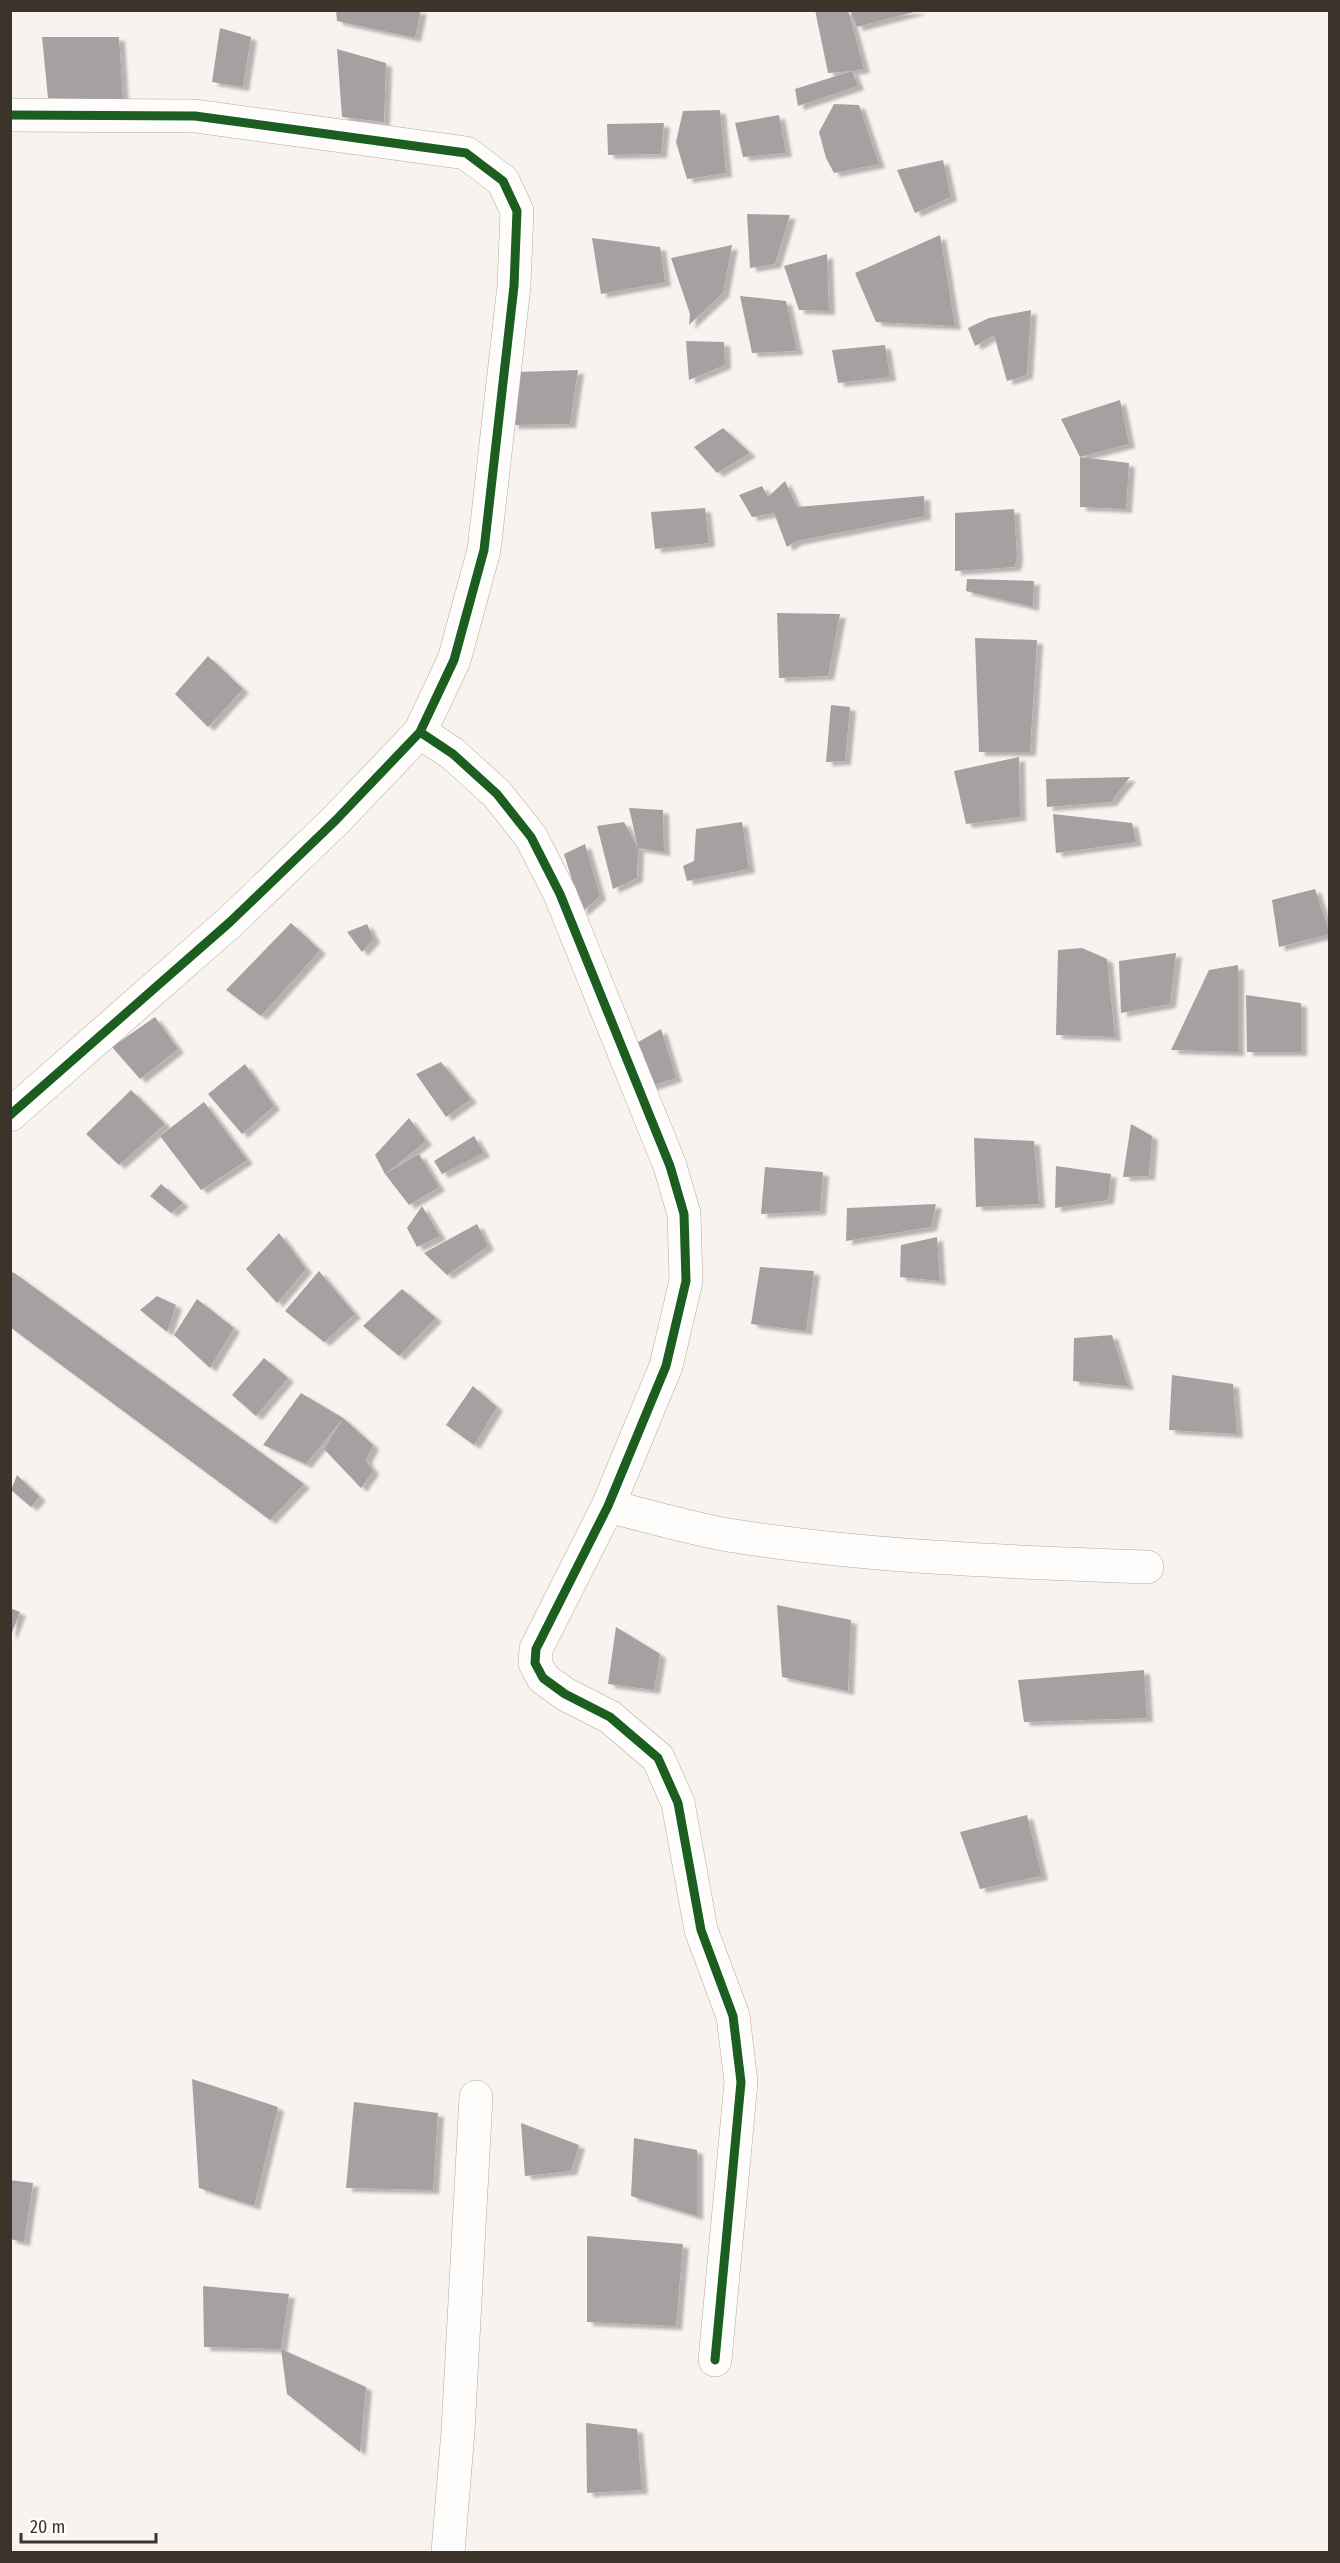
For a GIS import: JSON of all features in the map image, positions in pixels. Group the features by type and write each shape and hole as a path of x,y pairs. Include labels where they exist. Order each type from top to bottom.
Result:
{"street":[{"path":"10,115 195,116 466,153 502,181 517,211 514,286 484,550 454,660 420,732 336,820 230,922 10,1115"},
{"path":"420,732 453,754 497,794 531,837 560,894 670,1166 684,1214 686,1281 666,1366 608,1506 536,1649 535,1663 543,1678 565,1694 610,1717 658,1758 678,1803 701,1930 733,2016 741,2082 714,2360"},
{"path":"608,1506 727,1535 860,1552 1032,1563 1147,1567"},
{"path":"448,2553 476,2097"}],"building":[{"path":"336,10 421,10 415,38 337,21"},
{"path":"815,10 848,10 864,69 828,73"},
{"path":"850,10 918,10 918,11 857,27"},
{"path":"220,28 251,37 243,87 212,82"},
{"path":"42,37 119,37 123,101 48,98"},
{"path":"337,49 386,63 384,122 342,117"},
{"path":"852,71 858,86 798,106 795,89"},
{"path":"834,104 859,105 879,164 834,173 826,158 819,132"},
{"path":"720,110 726,173 687,179 676,142 683,111"},
{"path":"779,115 786,153 743,157 735,123"},
{"path":"664,123 661,154 608,155 607,124"},
{"path":"943,160 951,197 915,213 897,170"},
{"path":"747,214 790,215 775,264 750,268"},
{"path":"940,235 955,326 876,322 855,273"},
{"path":"592,238 660,247 665,282 601,294"},
{"path":"732,245 723,293 689,325 690,314 671,258"},
{"path":"827,254 829,311 799,310 784,266"},
{"path":"740,296 786,301 797,351 752,353"},
{"path":"1031,310 1027,375 1007,381 994,335 975,346 968,328 989,318"},
{"path":"686,341 724,342 725,365 689,380"},
{"path":"885,345 890,377 838,383 832,350"},
{"path":"578,370 570,424 512,425 518,372"},
{"path":"1120,400 1129,444 1080,457 1061,419"},
{"path":"723,428 750,453 717,473 694,447"},
{"path":"1080,457 1129,463 1126,509 1080,507"},
{"path":"785,481 797,507 924,496 925,516 796,541 787,547 774,513 752,517 739,495 762,486 768,497"},
{"path":"705,508 709,543 655,549 651,512"},
{"path":"1014,509 1017,556 1015,567 955,571 955,513"},
{"path":"967,579 1034,581 1033,607 966,591"},
{"path":"777,613 840,614 828,676 779,678"},
{"path":"975,638 1037,640 1030,752 979,752"},
{"path":"208,656 243,689 208,727 175,694"},
{"path":"831,705 850,707 845,761 826,762"},
{"path":"1019,757 1020,817 966,824 954,771"},
{"path":"1130,777 1111,802 1047,807 1046,779"},
{"path":"629,808 663,810 664,852 638,848"},
{"path":"1053,814 1132,823 1136,842 1056,853"},
{"path":"624,822 638,848 637,878 613,889 597,826"},
{"path":"742,822 749,869 687,881 683,866 694,861 696,829"},
{"path":"585,844 600,896 582,912 564,854"},
{"path":"1315,889 1330,934 1279,947 1272,900"},
{"path":"291,923 320,950 261,1016 226,990"},
{"path":"367,924 374,939 362,952 347,932"},
{"path":"1082,948 1107,959 1115,1037 1056,1035 1058,950"},
{"path":"1176,953 1170,1004 1121,1013 1119,961"},
{"path":"1238,965 1238,1052 1171,1050 1209,970"},
{"path":"1246,995 1301,1003 1301,1052 1247,1052"},
{"path":"155,1017 178,1049 140,1079 112,1047"},
{"path":"661,1029 676,1078 648,1087 633,1045"},
{"path":"441,1062 471,1099 446,1117 416,1074"},
{"path":"245,1064 274,1106 242,1134 208,1094"},
{"path":"131,1090 165,1124 119,1165 86,1134"},
{"path":"204,1102 247,1160 201,1190 160,1136"},
{"path":"409,1118 426,1141 385,1174 375,1155"},
{"path":"1131,1124 1152,1136 1149,1176 1123,1177"},
{"path":"474,1136 484,1153 442,1174 434,1161"},
{"path":"974,1138 1034,1141 1039,1204 976,1207"},
{"path":"419,1154 439,1187 409,1205 385,1174"},
{"path":"1056,1166 1111,1174 1108,1200 1055,1208"},
{"path":"765,1167 823,1172 820,1211 761,1214"},
{"path":"161,1184 183,1203 171,1213 150,1196"},
{"path":"936,1204 931,1227 846,1241 847,1208"},
{"path":"422,1206 440,1236 417,1247 407,1228"},
{"path":"477,1224 488,1246 447,1275 424,1253"},
{"path":"279,1233 306,1269 277,1303 246,1269"},
{"path":"937,1237 940,1281 900,1277 901,1245"},
{"path":"760,1267 814,1271 806,1331 751,1324"},
{"path":"319,1271 355,1314 324,1342 285,1311"},
{"path":"13,1272 304,1484 270,1520 10,1327 10,1276"},
{"path":"402,1289 436,1318 399,1356 363,1326"},
{"path":"157,1296 176,1305 167,1332 140,1310"},
{"path":"197,1299 234,1328 210,1368 174,1335"},
{"path":"1112,1335 1128,1386 1073,1381 1074,1338"},
{"path":"264,1358 288,1378 256,1416 232,1395"},
{"path":"1172,1375 1233,1384 1237,1434 1169,1430"},
{"path":"473,1386 497,1407 474,1445 446,1425"},
{"path":"301,1393 343,1418 306,1464 263,1445"},
{"path":"343,1418 373,1445 366,1460 373,1471 361,1488 324,1449"},
{"path":"17,1475 40,1497 31,1507 11,1490"},
{"path":"777,1605 851,1620 848,1691 782,1677"},
{"path":"10,1608 20,1612 11,1635 10,1635"},
{"path":"616,1627 660,1654 654,1690 608,1684"},
{"path":"1144,1670 1147,1718 1024,1722 1018,1680"},
{"path":"1027,1815 1042,1876 980,1889 960,1832"},
{"path":"192,2079 278,2107 254,2206 199,2188"},
{"path":"354,2102 438,2113 433,2190 346,2188"},
{"path":"521,2123 579,2145 571,2171 525,2176"},
{"path":"634,2138 697,2150 697,2216 631,2196"},
{"path":"10,2180 33,2183 24,2242 10,2239"},
{"path":"587,2236 683,2244 676,2326 587,2322"},
{"path":"203,2286 289,2294 281,2349 204,2347"},
{"path":"281,2349 366,2387 360,2452 287,2394"},
{"path":"586,2423 637,2429 642,2490 587,2493"}],"cycle path":[{"path":"10,115 195,116 466,153 503,181 517,211 514,286 484,550 454,660 420,732"},
{"path":"10,1115 230,922 336,820 420,732 453,754 497,794 531,837 560,894 670,1166 684,1214 686,1281 666,1366 608,1506 536,1649 535,1663 543,1678 565,1694 610,1717 658,1758 678,1803 701,1930 733,2016 741,2082 715,2360"}]}
